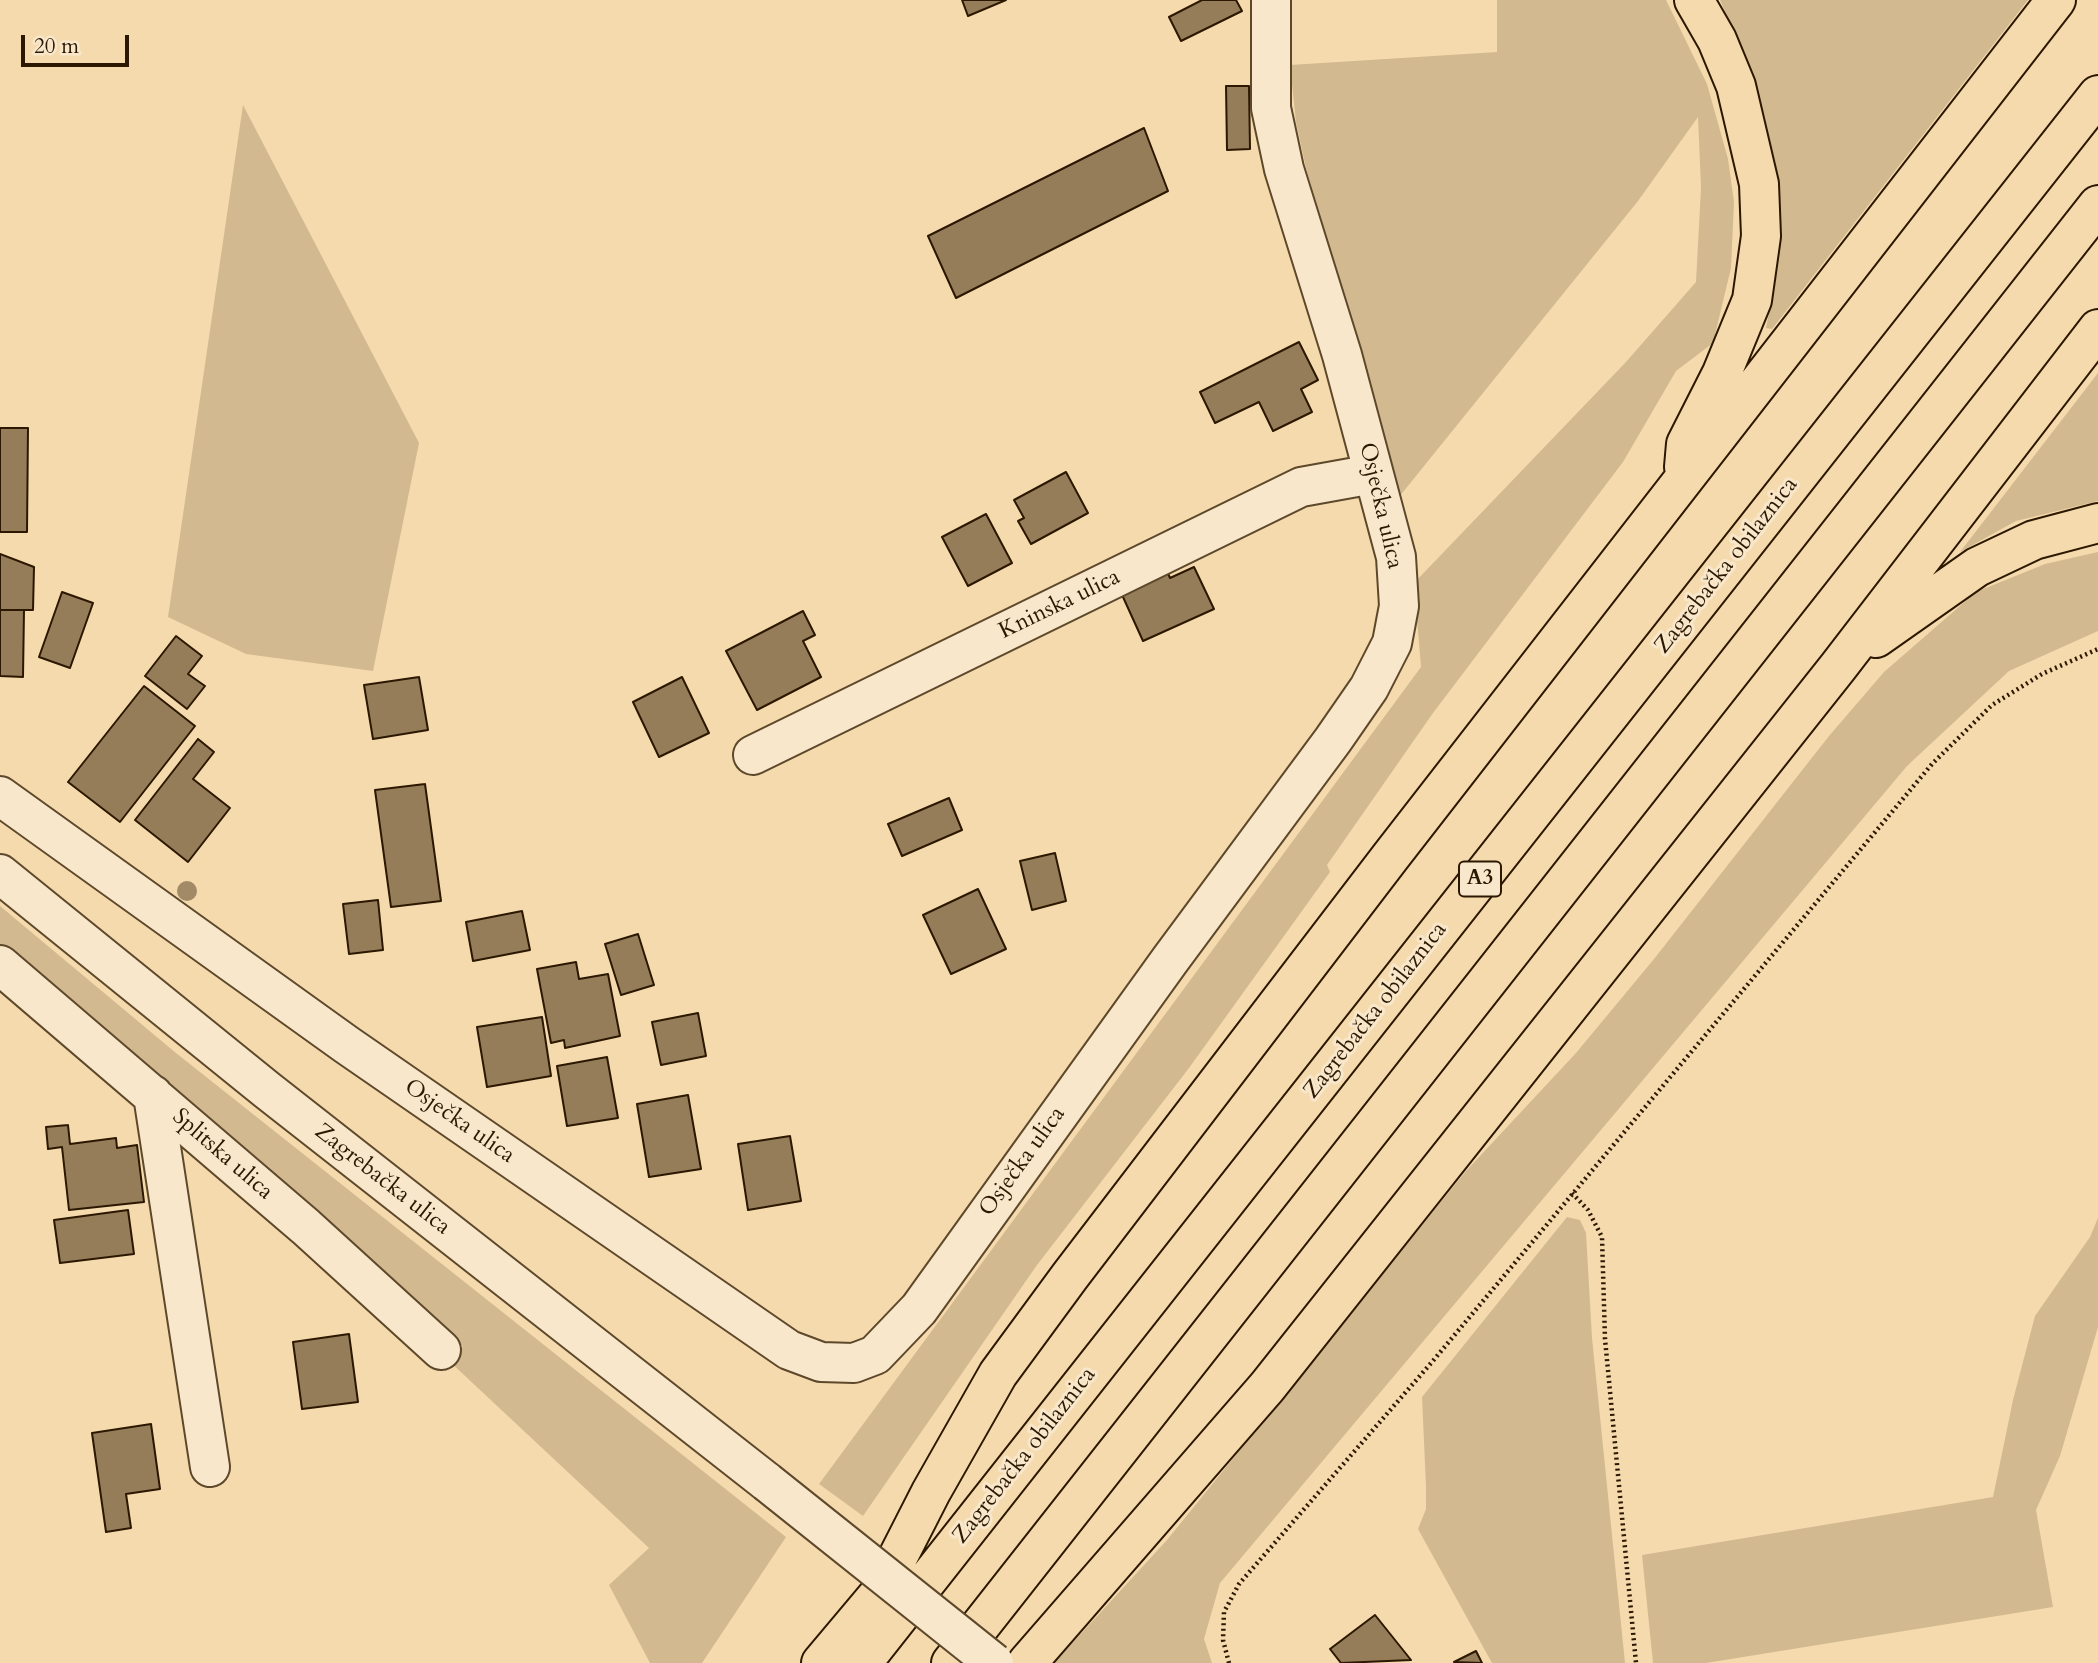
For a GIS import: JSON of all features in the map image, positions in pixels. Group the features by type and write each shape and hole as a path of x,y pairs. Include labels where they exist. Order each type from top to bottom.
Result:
{"highway":[{"path":"1682,484 1686,444 1722,373 1752,300 1761,236 1759,184 1736,86 1717,40 1694,0"},
{"path":"821,1663 880,1594 931,1492 998,1374 1391,856 2056,0"},
{"name":"Zagrebačka obilaznica","path":"862,1663 2098,95"},
{"path":"951,1663 2098,205"},
{"path":"1027,1663 1267,1387 1838,667 2098,329"},
{"path":"1838,667 1977,567 2034,540 2098,523"}],"street":[{"name":"Osječka ulica","path":"0,796 347,1045 789,1350 821,1362 854,1363 875,1355 919,1309 1369,688 1392,643 1399,606 1396,557 1342,355 1284,169 1271,108 1271,0"},
{"name":"Kninska ulica","path":"753,755 1301,487 1373,474"},
{"name":"Zagrebačka ulica","path":"0,874 267,1090 994,1663"},
{"name":"Splitska ulica","path":"0,965 306,1227 441,1349"},
{"path":"153,1095 210,1467"}],"path":[{"path":"1229,1663 1223,1640 1224,1612 1240,1584 1432,1362 1932,764 1992,705 2042,674 2098,649"},
{"path":"1572,1193 1588,1210 1602,1237 1605,1339 1636,1663"}],"shaded area":[{"path":"1497,0 1666,0 1707,84 1728,159 1734,202 1731,268 1713,343 1676,371 1623,462 1433,713 1327,865 1330,872 1189,1068 1037,1265 863,1516 819,1484 1421,667 1414,583 1626,362 1696,282 1701,188 1698,117 1638,201 1399,497 1376,405 1306,168 1296,122 1290,65 1497,52"},
{"path":"1720,0 2028,0 1772,329 1766,328 1777,272 1778,212 1765,118 1752,77"},
{"path":"243,105 419,443 373,671 246,654 168,617"},
{"path":"2098,373 2098,501 2016,521 1960,552"},
{"path":"2098,552 2098,631 2009,671 1907,766 1220,1583 1204,1639 1212,1663 1054,1663 1167,1540 1466,1171 1576,1053 1654,959 1829,736 1884,672 1976,592 2045,564"},
{"path":"0,906 176,1053 786,1537 702,1663 650,1663 609,1585 649,1548 448,1360 463,1346 360,1253 61,1002 0,946"},
{"path":"1567,1217 1580,1220 1586,1233 1592,1338 1625,1663 1492,1663 1418,1529 1426,1509 1422,1397"},
{"path":"2098,1218 2098,1327 2060,1456 2036,1510 2053,1607 1706,1663 1653,1663 1642,1555 1993,1497 2013,1400 2035,1316 2090,1237"}],"building":[{"path":"962,0 1006,0 968,16"},
{"path":"1202,0 1236,0 1242,11 1181,41 1169,17"},
{"path":"1226,86 1249,86 1250,149 1227,150"},
{"path":"1144,128 1168,191 956,298 928,236"},
{"path":"1299,342 1318,380 1301,389 1312,412 1273,431 1259,402 1215,423 1200,392"},
{"path":"0,428 28,428 27,532 0,532"},
{"path":"1066,472 1088,513 1031,544 1018,521 1024,518 1014,500"},
{"path":"986,514 1012,563 968,586 942,537"},
{"path":"0,554 34,567 33,610 0,610"},
{"path":"1164,564 1170,578 1194,567 1214,609 1143,641 1118,586"},
{"path":"62,592 93,603 70,668 39,657"},
{"path":"0,610 24,610 23,677 0,676"},
{"path":"803,611 815,635 803,641 821,677 757,710 726,651"},
{"path":"176,636 202,656 188,674 205,686 187,709 145,676"},
{"path":"419,677 428,730 373,739 364,685"},
{"path":"682,677 709,733 659,757 633,702"},
{"path":"144,686 195,726 120,822 68,782"},
{"path":"198,739 214,752 193,779 230,808 188,862 135,820"},
{"path":"425,784 441,901 391,907 375,790"},
{"path":"949,798 962,830 902,856 888,824"},
{"path":"1055,853 1066,901 1032,910 1020,861"},
{"path":"978,889 1006,949 951,974 923,915"},
{"path":"378,900 383,950 349,954 343,904"},
{"path":"522,911 530,950 473,961 466,922"},
{"path":"638,934 654,985 621,995 605,944"},
{"path":"576,962 579,979 608,974 620,1036 565,1048 564,1040 551,1043 537,969"},
{"path":"698,1013 706,1056 661,1065 652,1022"},
{"path":"542,1017 551,1076 487,1087 477,1027"},
{"path":"607,1057 618,1118 567,1126 557,1066"},
{"path":"688,1095 701,1169 649,1177 637,1104"},
{"path":"68,1125 70,1144 116,1138 117,1148 137,1145 144,1202 69,1210 62,1147 48,1149 46,1127"},
{"path":"790,1136 801,1201 748,1210 738,1144"},
{"path":"128,1210 134,1254 60,1263 54,1220"},
{"path":"349,1334 358,1402 302,1409 293,1342"},
{"path":"151,1424 160,1489 126,1494 131,1528 106,1532 92,1433"},
{"path":"1375,1615 1411,1660 1341,1663 1330,1649"},
{"path":"1476,1651 1482,1663 1454,1662"}]}
